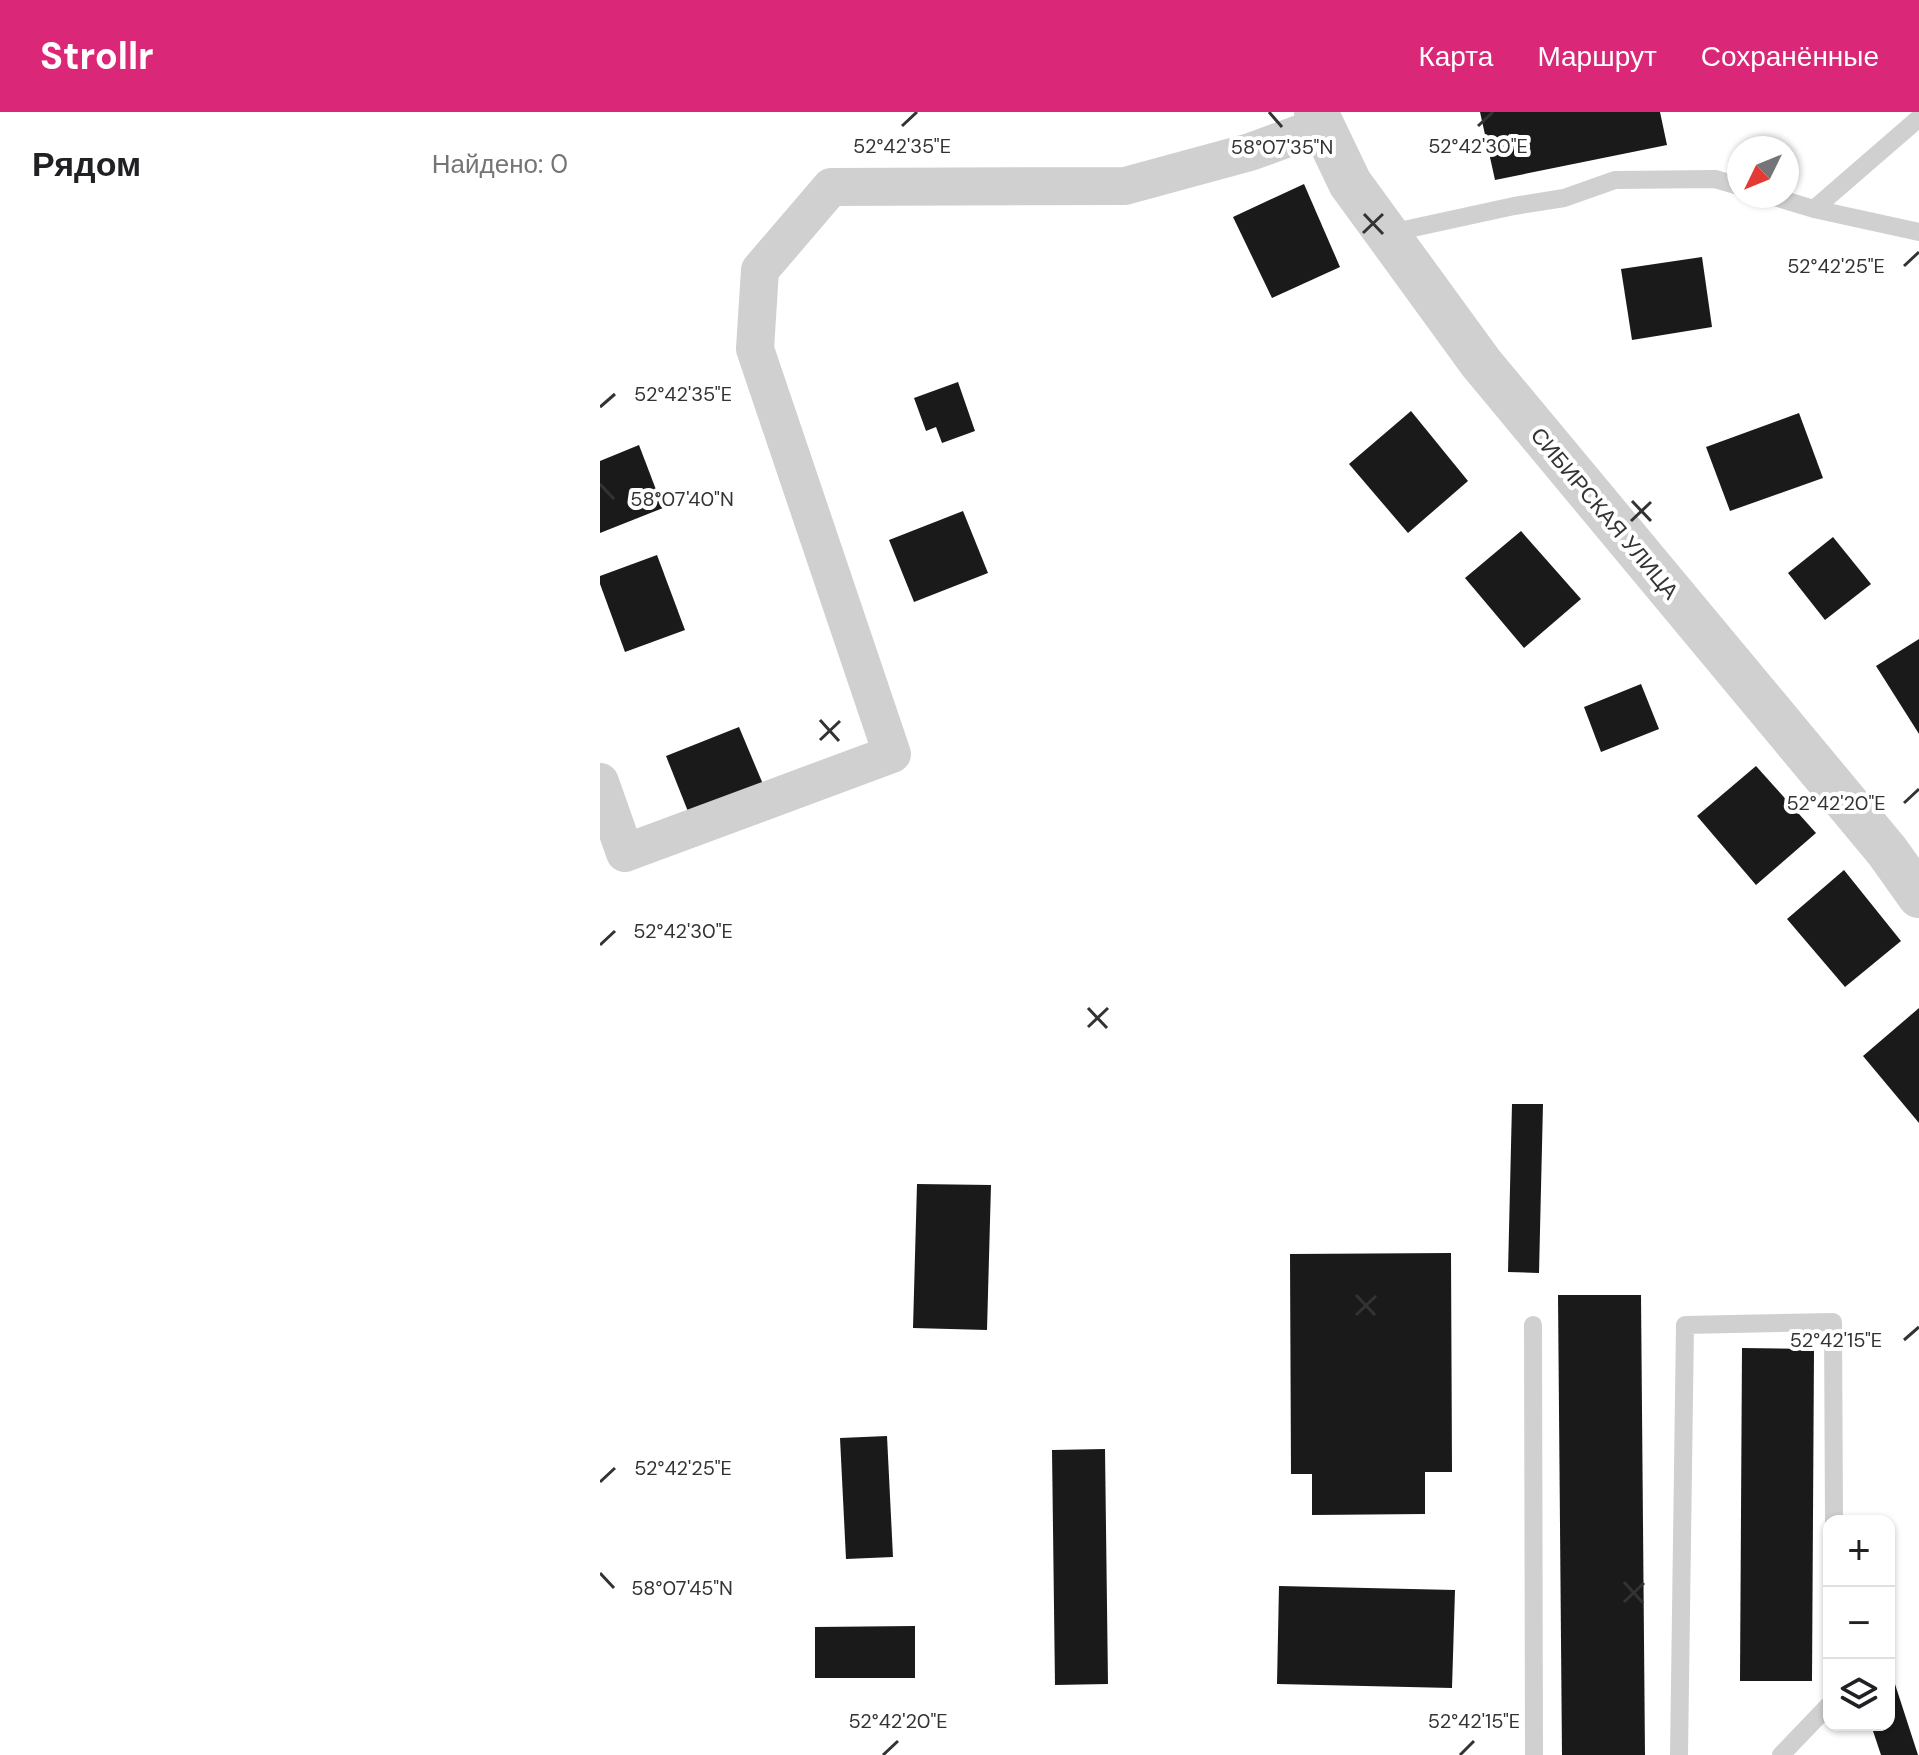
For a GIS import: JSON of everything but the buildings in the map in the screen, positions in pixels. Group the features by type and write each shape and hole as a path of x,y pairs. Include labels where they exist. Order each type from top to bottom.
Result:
{"street":[{"name":"СИБИРСКАЯ УЛИЦА","path":"1319,119 1350,183 1481,363 1887,851 1919,896"},
{"path":"600,782 625,853 892,754 755,349 760,270 831,187 1125,186 1250,152 1319,119"}],"lane":[{"path":"1814,209 1919,118"},
{"path":"1387,234 1564,198 1615,180 1715,179 1727,182"},
{"path":"1799,204 1919,232"},
{"path":"1679,1755 1685,1325 1833,1322 1834,1515"},
{"path":"1533,1325 1534,1755"},
{"path":"1781,1755 1823,1711"}]}
